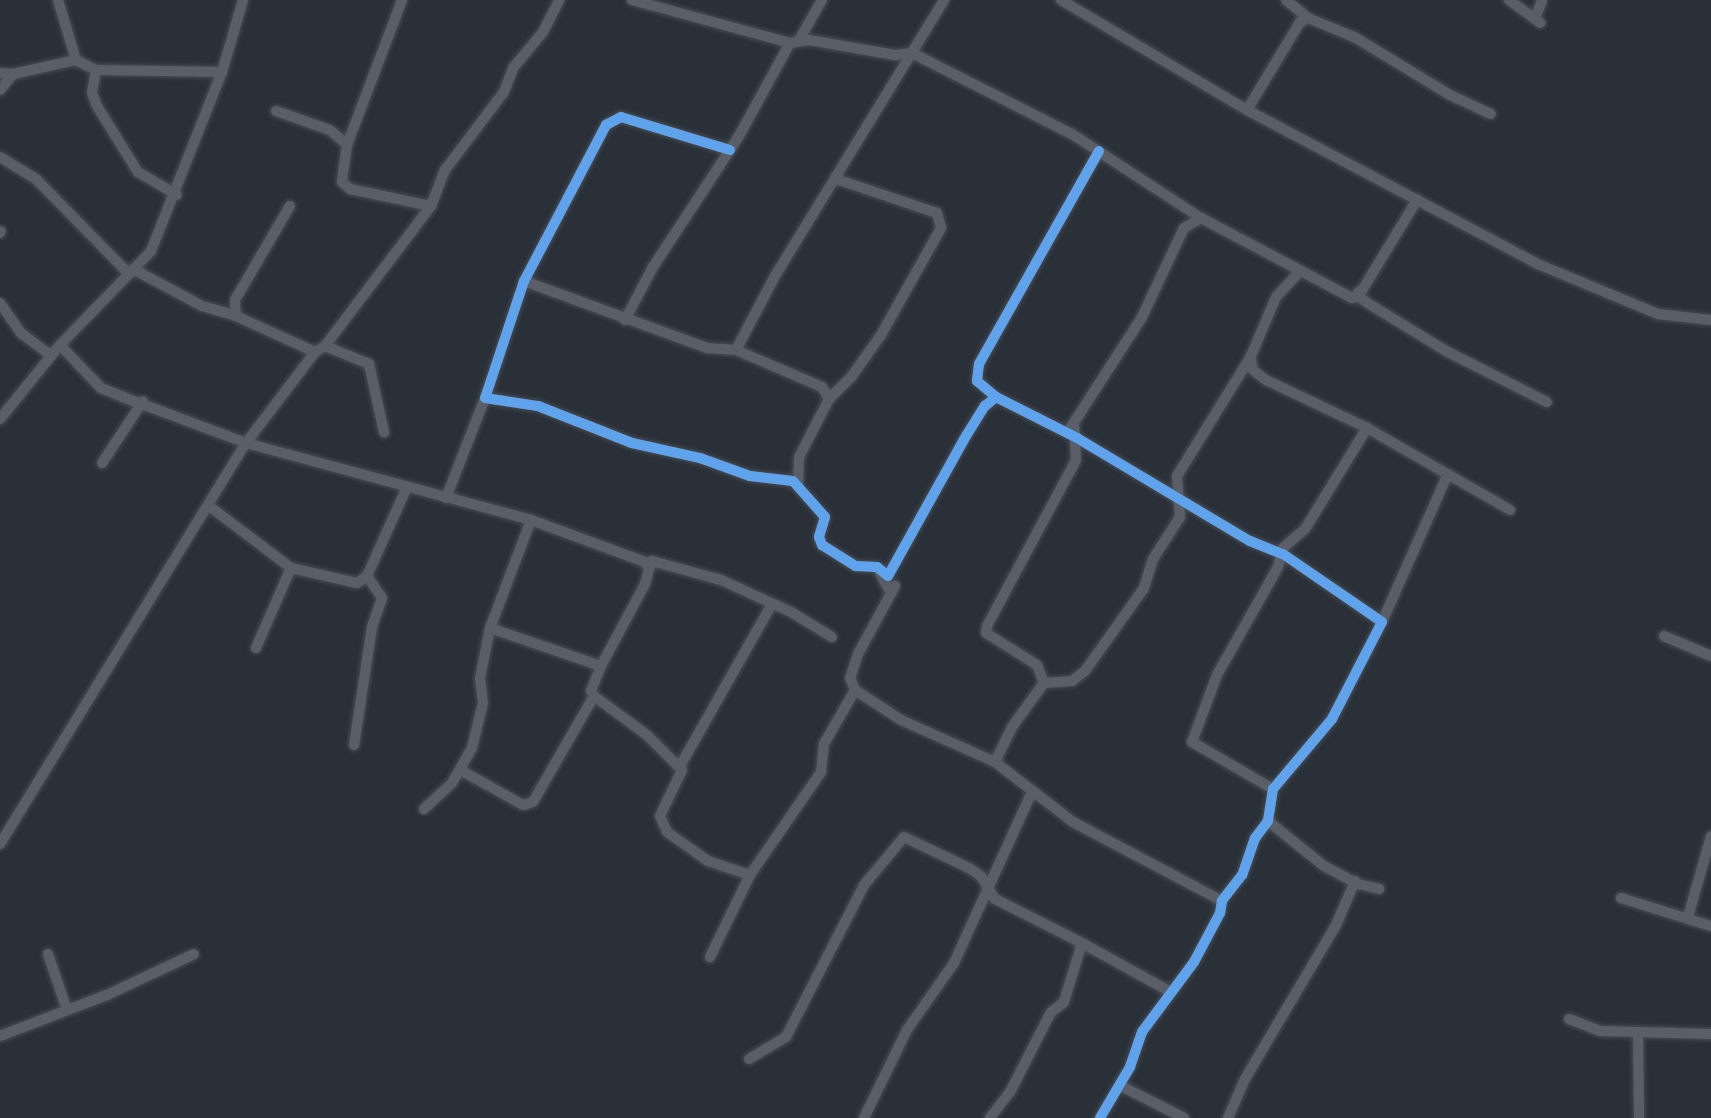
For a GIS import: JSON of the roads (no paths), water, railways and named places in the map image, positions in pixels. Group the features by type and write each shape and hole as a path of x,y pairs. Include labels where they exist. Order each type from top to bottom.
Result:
{"street":[{"path":"58,0 76,60"},
{"path":"0,419 60,345 151,250 177,195 222,72 243,0"},
{"path":"401,0 347,145 342,182 350,189 431,206"},
{"path":"0,844 246,443 315,352 325,346 431,206 445,170 503,92 513,68 542,32 559,0"},
{"path":"632,0 794,42 895,55 912,53 1099,151 1201,218 1298,272 1348,297 1357,296 1446,351 1547,402"},
{"path":"625,320 653,267 730,150 822,0"},
{"path":"736,350 769,286 944,0"},
{"path":"1061,0 1247,110 1540,265 1658,314 1711,320"},
{"path":"1286,0 1308,18 1356,38 1450,95 1491,114"},
{"path":"1509,0 1539,9"},
{"path":"1247,110 1300,22 1308,18"},
{"path":"0,72 13,74 76,60 96,69 222,72"},
{"path":"96,69 92,93 97,106 132,163 138,172 177,195"},
{"path":"0,90 13,74"},
{"path":"276,111 330,130 347,145"},
{"path":"446,498 485,398 524,281 597,139 613,120 621,117 730,150"},
{"path":"1099,151 979,364 977,381 996,397 1077,439 1182,501 1282,553 1382,622"},
{"path":"0,158 36,179 131,271 192,302 236,316 315,352"},
{"path":"798,486 799,457 829,399 852,376 881,335 941,228 937,213 836,180"},
{"path":"1357,296 1414,198"},
{"path":"236,316 235,300 290,206"},
{"path":"1061,433 1074,425 1094,386 1141,318 1184,228 1201,218"},
{"path":"1044,683 1072,681 1085,671 1144,588 1153,559 1180,517 1182,501 1175,490 1177,476 1250,356 1276,297 1298,272"},
{"path":"524,281 707,348 736,350 822,387 829,399"},
{"path":"0,303 21,333 51,356"},
{"path":"60,345 101,388 143,401 246,443 531,520 636,557 649,569"},
{"path":"325,346 369,363 384,432"},
{"path":"1250,356 1253,370 1266,380 1367,428 1510,510"},
{"path":"485,398 537,407 632,443 700,458 750,475 793,481 825,517 820,537 822,545 856,566 877,568 888,576 966,436 985,406 996,397"},
{"path":"102,463 143,401"},
{"path":"1044,683 1037,665 986,633 1076,460 1077,439 1074,425"},
{"path":"1273,789 1192,742 1217,675 1282,553 1305,529 1367,428"},
{"path":"749,1059 786,1037 864,885 904,837 981,876 987,889 1002,903 1082,943 1172,994 1194,962 1220,913 1222,901 1242,876 1255,838 1268,821 1273,789 1332,719 1382,622 1448,474"},
{"path":"209,506 290,568 348,584 367,576 407,487"},
{"path":"424,808 452,783 472,748 483,703 480,678 490,628 531,520"},
{"path":"750,875 708,861 674,839 663,826 662,810 684,775 680,766 594,696 592,691 601,666 652,561 721,580 832,637"},
{"path":"256,648 290,568"},
{"path":"877,568 888,587 895,586 858,654 850,678 855,690 901,720 995,762 1031,794 1073,822 1222,901"},
{"path":"354,745 372,627 382,598 367,576"},
{"path":"680,766 772,604"},
{"path":"490,628 601,666"},
{"path":"1664,636 1711,656"},
{"path":"995,762 1044,683"},
{"path":"710,957 750,875 783,822 817,779 824,744 855,690"},
{"path":"460,770 523,805 531,804 594,696"},
{"path":"864,1118 907,1030 954,963 1031,794"},
{"path":"1268,821 1324,866 1354,881 1380,888"},
{"path":"1688,917 1711,836"},
{"path":"1227,1118 1245,1079 1336,925 1354,881"},
{"path":"1621,898 1711,926"},
{"path":"989,1118 1010,1092 1051,1012 1064,1002 1082,943"},
{"path":"48,954 67,1010"},
{"path":"0,1036 67,1010 194,954"},
{"path":"1100,1118 1119,1085 1142,1032 1169,991"},
{"path":"1569,1019 1600,1031 1711,1034"},
{"path":"1638,1033 1639,1118"},
{"path":"1119,1085 1184,1118"}]}
